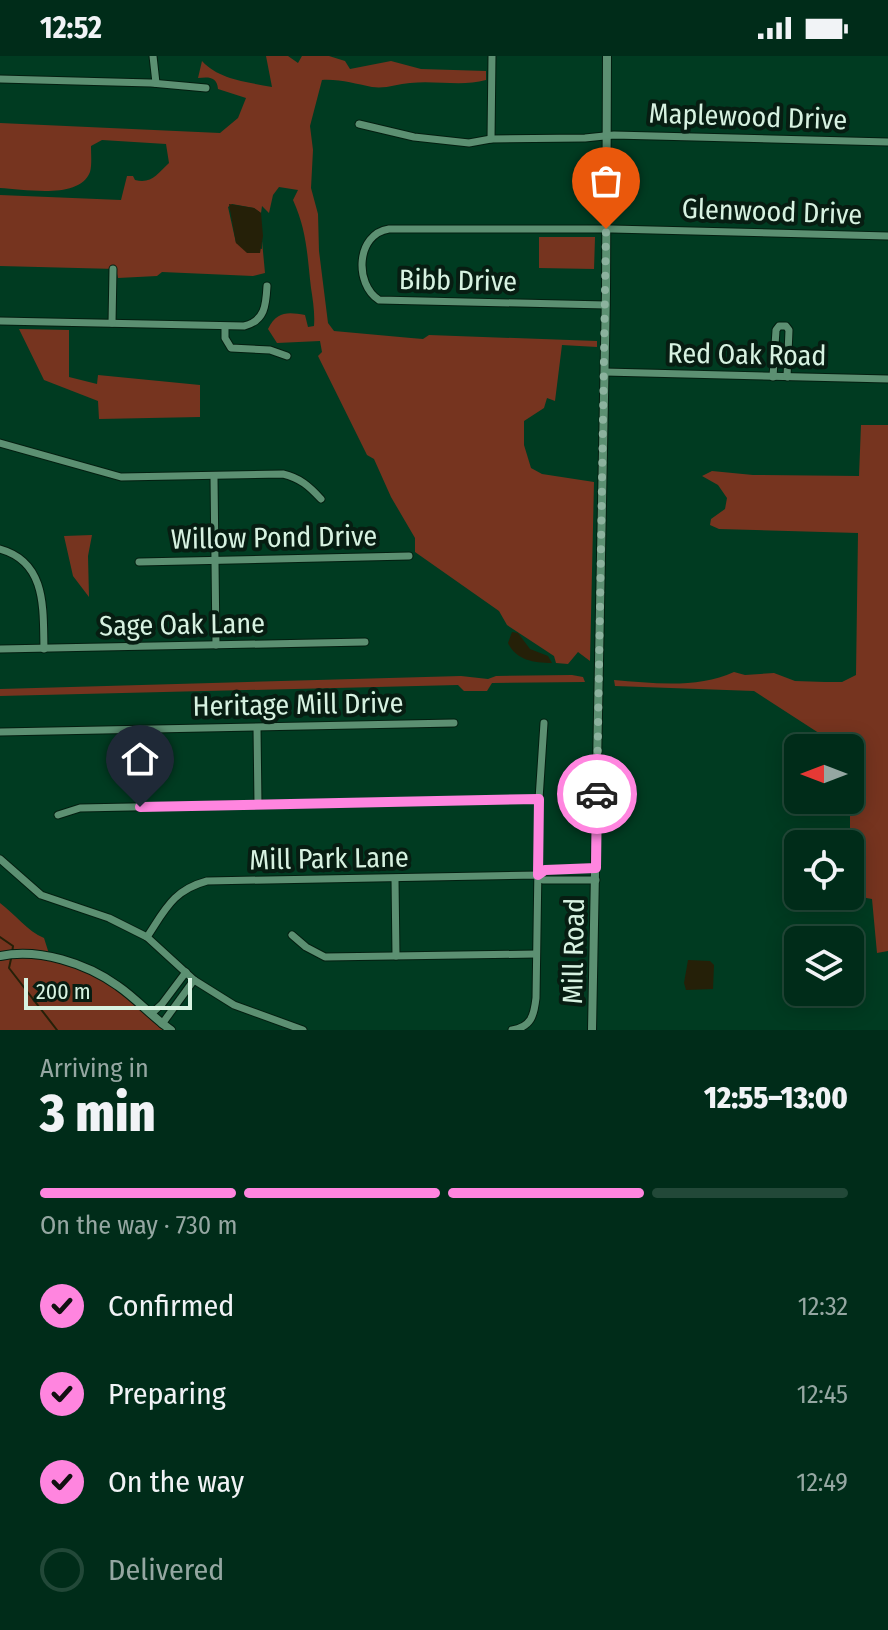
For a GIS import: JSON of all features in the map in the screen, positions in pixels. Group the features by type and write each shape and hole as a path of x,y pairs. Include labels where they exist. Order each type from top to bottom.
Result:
{"street":[{"path":"153,56 156,83"},
{"path":"491,139 492,56"},
{"name":"Mill Road","path":"592,1030 605,372 607,56"},
{"path":"0,79 156,83 206,88"},
{"name":"Maplewood Drive","path":"359,124 443,142 469,143 491,139 606,135 888,142"},
{"name":"Glenwood Drive","path":"606,229 888,236"},
{"name":"Bibb Drive","path":"606,229 379,230 370,237 363,250 363,278 371,295 389,302 606,305"},
{"path":"112,323 113,269"},
{"path":"0,321 244,326 259,319 266,303 267,286"},
{"path":"773,377 776,330 779,326 786,326 789,330 787,377"},
{"path":"225,327 225,338 231,348 270,350 287,356"},
{"name":"Red Oak Road","path":"605,372 888,379"},
{"path":"0,443 110,476 283,474 308,485 321,499"},
{"path":"214,477 216,645"},
{"path":"0,549 17,557 37,579 42,593 44,649"},
{"name":"Willow Pond Drive","path":"139,562 409,556"},
{"name":"Sage Oak Lane","path":"0,649 365,642"},
{"name":"Heritage Mill Drive","path":"0,732 454,723"},
{"path":"512,1030 524,1028 534,1016 539,799 544,723"},
{"path":"257,728 258,804"},
{"path":"58,815 80,808 539,799"},
{"path":"0,859 41,895 109,918 147,937 194,980 234,1005 303,1030"},
{"name":"Mill Park Lane","path":"147,937 178,894 188,886 207,881 538,875 545,870 596,868"},
{"name":"Mill Park Lane","path":"538,875 543,880 596,880"},
{"path":"395,879 396,956"},
{"path":"292,935 325,957 536,954"},
{"path":"3,956 29,955 74,963 117,985 171,1030"},
{"path":"151,1014 186,972"},
{"path":"162,1024 194,980"}],"shaded area":[{"path":"266,56 288,56 298,63 302,56 329,56 345,61 350,69 391,61 421,69 486,71 486,80 467,83 420,82 377,87 322,80 310,126 313,150 311,188 318,214 328,323 334,331 423,339 429,335 597,341 597,347 562,345 555,401 547,398 544,408 524,421 524,445 531,468 542,474 594,482 590,661 578,652 568,664 556,663 554,656 507,625 499,611 415,552 415,538 391,497 374,459 367,455 318,356 322,352 320,341 277,343 268,329 275,319 288,313 305,315 308,327 314,326 306,243 293,200 298,190 279,187 273,195 269,213 262,206 261,213 254,208 232,204 228,207 236,243 262,249 262,241 265,273 253,276 162,272 157,276 118,278 116,269 0,266 0,195 121,200 127,176 141,181 150,179 169,163 166,144 102,140 91,146 90,172 84,181 75,186 50,191 0,188 0,123 220,133 238,118 246,98 218,89 211,78 198,78 202,61 225,76 272,87"},
{"path":"229,204 254,208 261,213 263,236 260,253 247,253 236,243"},
{"path":"539,237 595,237 594,269 539,268"},
{"path":"19,329 69,330 69,377 97,384 98,375 200,385 200,417 99,419 98,401 44,380"},
{"path":"861,425 888,425 888,951 877,953 872,899 864,898 864,830 850,830 850,814 864,814 864,734 820,734 754,691 615,686 614,680 690,683 734,672 745,675 774,673 795,681 842,682 856,675 858,533 719,529 710,525 711,519 725,509 727,498 718,485 702,476 712,471 753,475 859,476"},
{"path":"92,535 88,556 89,597 73,576 64,536"},
{"path":"512,632 518,633 530,649 548,656 552,663 521,657 508,643"},
{"path":"583,677 585,682 492,683 487,691 464,691 458,685 0,696 0,689"},
{"path":"0,903 44,938 50,957 94,972 171,1030 0,1030"},
{"path":"688,960 710,961 714,965 713,989 686,990 684,983"}],"waterway":[{"path":"0,937 13,946 12,953"},
{"path":"11,959 9,968 57,1030"}],"way so far":[{"path":"597,794 606,229"}],"route":[{"path":"140,807 539,799 538,875 543,870 596,868 597,794"}]}
